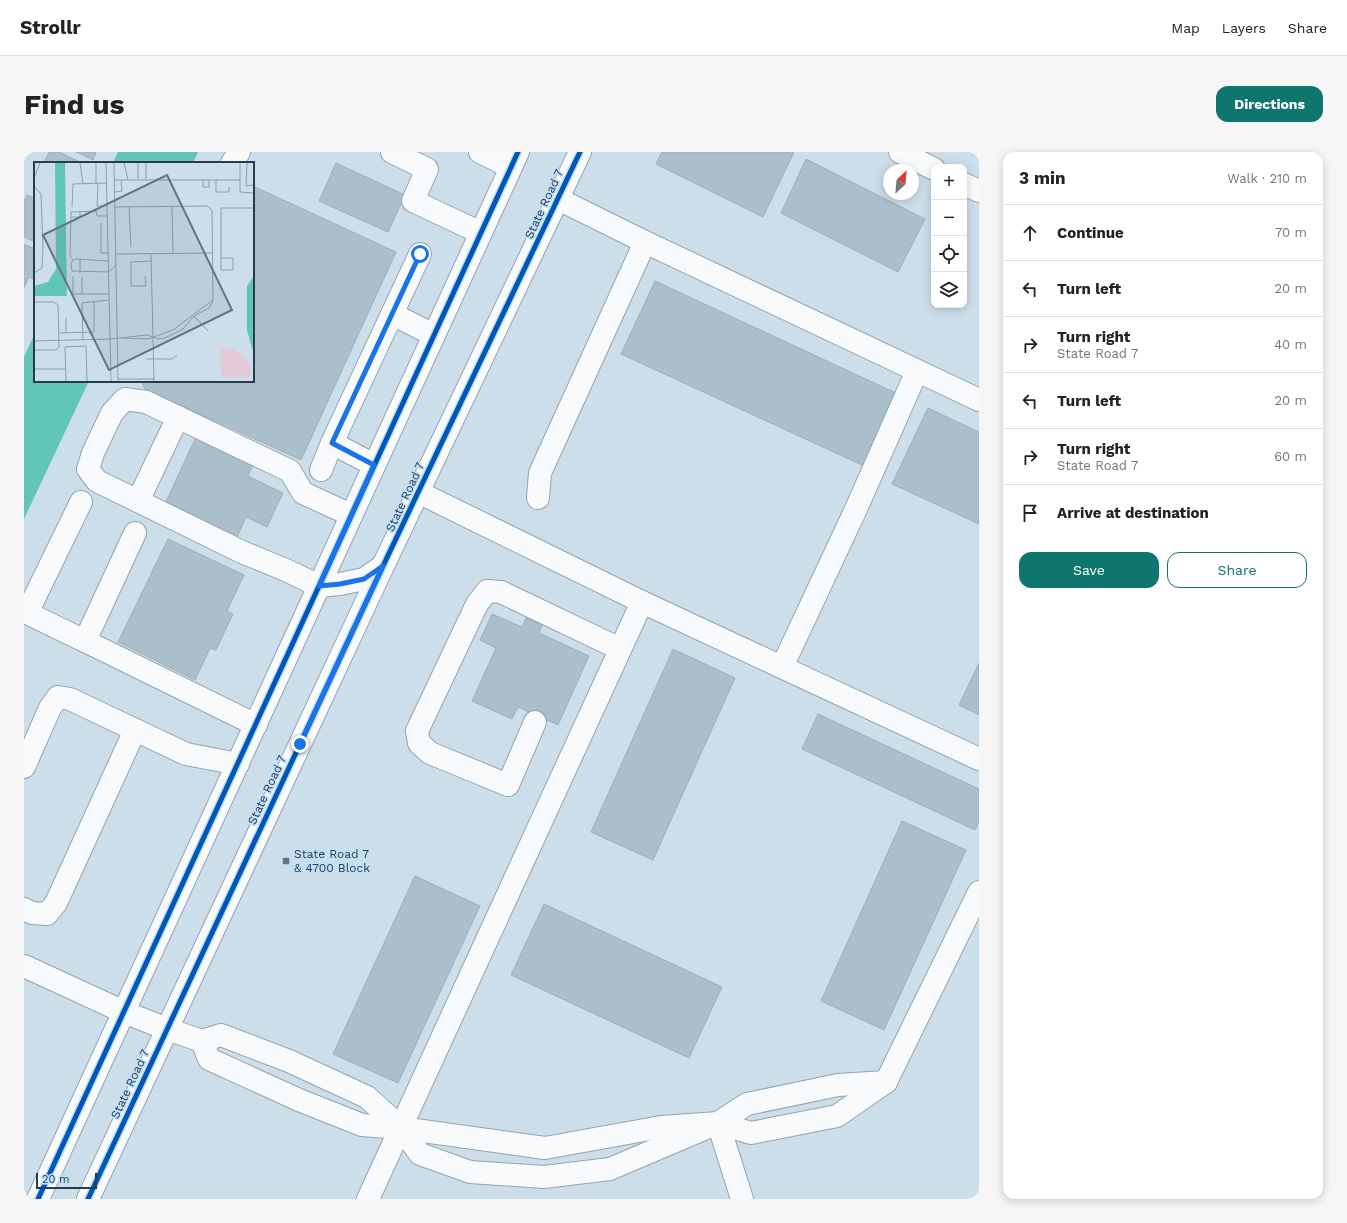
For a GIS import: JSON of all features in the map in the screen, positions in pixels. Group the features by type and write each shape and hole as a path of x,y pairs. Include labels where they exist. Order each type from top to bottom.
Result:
{"main road":[{"path":"233,162 239,152"},
{"path":"392,152 427,169 413,201 481,233"},
{"path":"38,1199 256,726 514,159 480,152"},
{"name":"State Road 7","path":"88,1199 383,566 580,152"},
{"path":"900,152 931,168"},
{"path":"967,185 979,191"},
{"path":"558,199 645,242 979,400"},
{"path":"538,498 540,474 645,242"},
{"path":"321,470 332,443 420,254"},
{"path":"392,314 434,335"},
{"path":"782,667 856,509 917,371"},
{"path":"352,515 303,493 290,471 146,402 129,391 112,413 93,453 88,469 97,481 242,552 319,586 340,584 364,579 383,566"},
{"path":"138,501 178,417"},
{"path":"332,443 374,465"},
{"path":"418,492 642,602 979,759"},
{"path":"81,502 27,613 256,726"},
{"path":"85,641 135,533"},
{"path":"535,722 508,785 430,753 419,743 417,731 476,604 487,591 501,592 620,649"},
{"path":"368,1199 642,602"},
{"path":"24,767 50,708 58,697 70,699 186,754 238,764"},
{"path":"24,909 32,913 47,914 56,903 135,730"},
{"path":"202,1041 209,1059 299,1100 362,1125 401,1128 545,1148 661,1127 718,1123 751,1133 837,1116 886,1082 979,892"},
{"path":"24,966 124,1012 167,1029 202,1041 221,1035 289,1061 367,1097 401,1128 420,1154 470,1172 544,1177 610,1170 718,1123 747,1104 838,1085 886,1082"},
{"path":"718,1123 742,1199"}],"shaded area":[{"path":"118,152 198,152 193,162 113,162"},
{"path":"34,335 34,382 89,382 24,519 24,357"}],"building":[{"path":"49,152 59,152 80,162 44,162"},
{"path":"76,152 96,152 93,160"},
{"path":"662,152 794,152 763,217 656,164"},
{"path":"806,159 883,198 883,200 887,200 925,219 898,272 781,213"},
{"path":"336,163 405,195 388,232 319,201"},
{"path":"254,186 396,252 301,460 145,389 142,382 254,382"},
{"path":"27,195 34,198 34,242 24,237 24,201"},
{"path":"24,244 34,249 34,280 29,277 24,288"},
{"path":"655,281 898,394 864,466 621,354"},
{"path":"928,408 979,432 979,524 892,484"},
{"path":"196,437 254,463 248,476 283,493 267,527 246,517 235,542 163,508"},
{"path":"168,539 244,575 227,611 233,614 216,650 210,648 195,680 118,642"},
{"path":"492,614 522,627 526,618 542,625 539,633 589,656 558,725 518,707 512,719 472,701 496,648 480,640"},
{"path":"673,649 735,678 653,860 591,832"},
{"path":"979,663 979,715 959,705"},
{"path":"818,714 979,789 979,822 975,830 802,749"},
{"path":"902,821 966,850 884,1030 821,1001"},
{"path":"415,876 480,906 398,1083 333,1054"},
{"path":"544,904 722,987 689,1058 511,975"}],"cycle path":[{"path":"38,1199 518,152"},
{"path":"88,1199 383,566 580,152"}],"place":[{"name":"State Road 7 & 4700 Block","path":"286,861"}],"route":[{"path":"300,744 383,566 364,579 340,584 319,586 374,465 332,443 420,254"}]}
